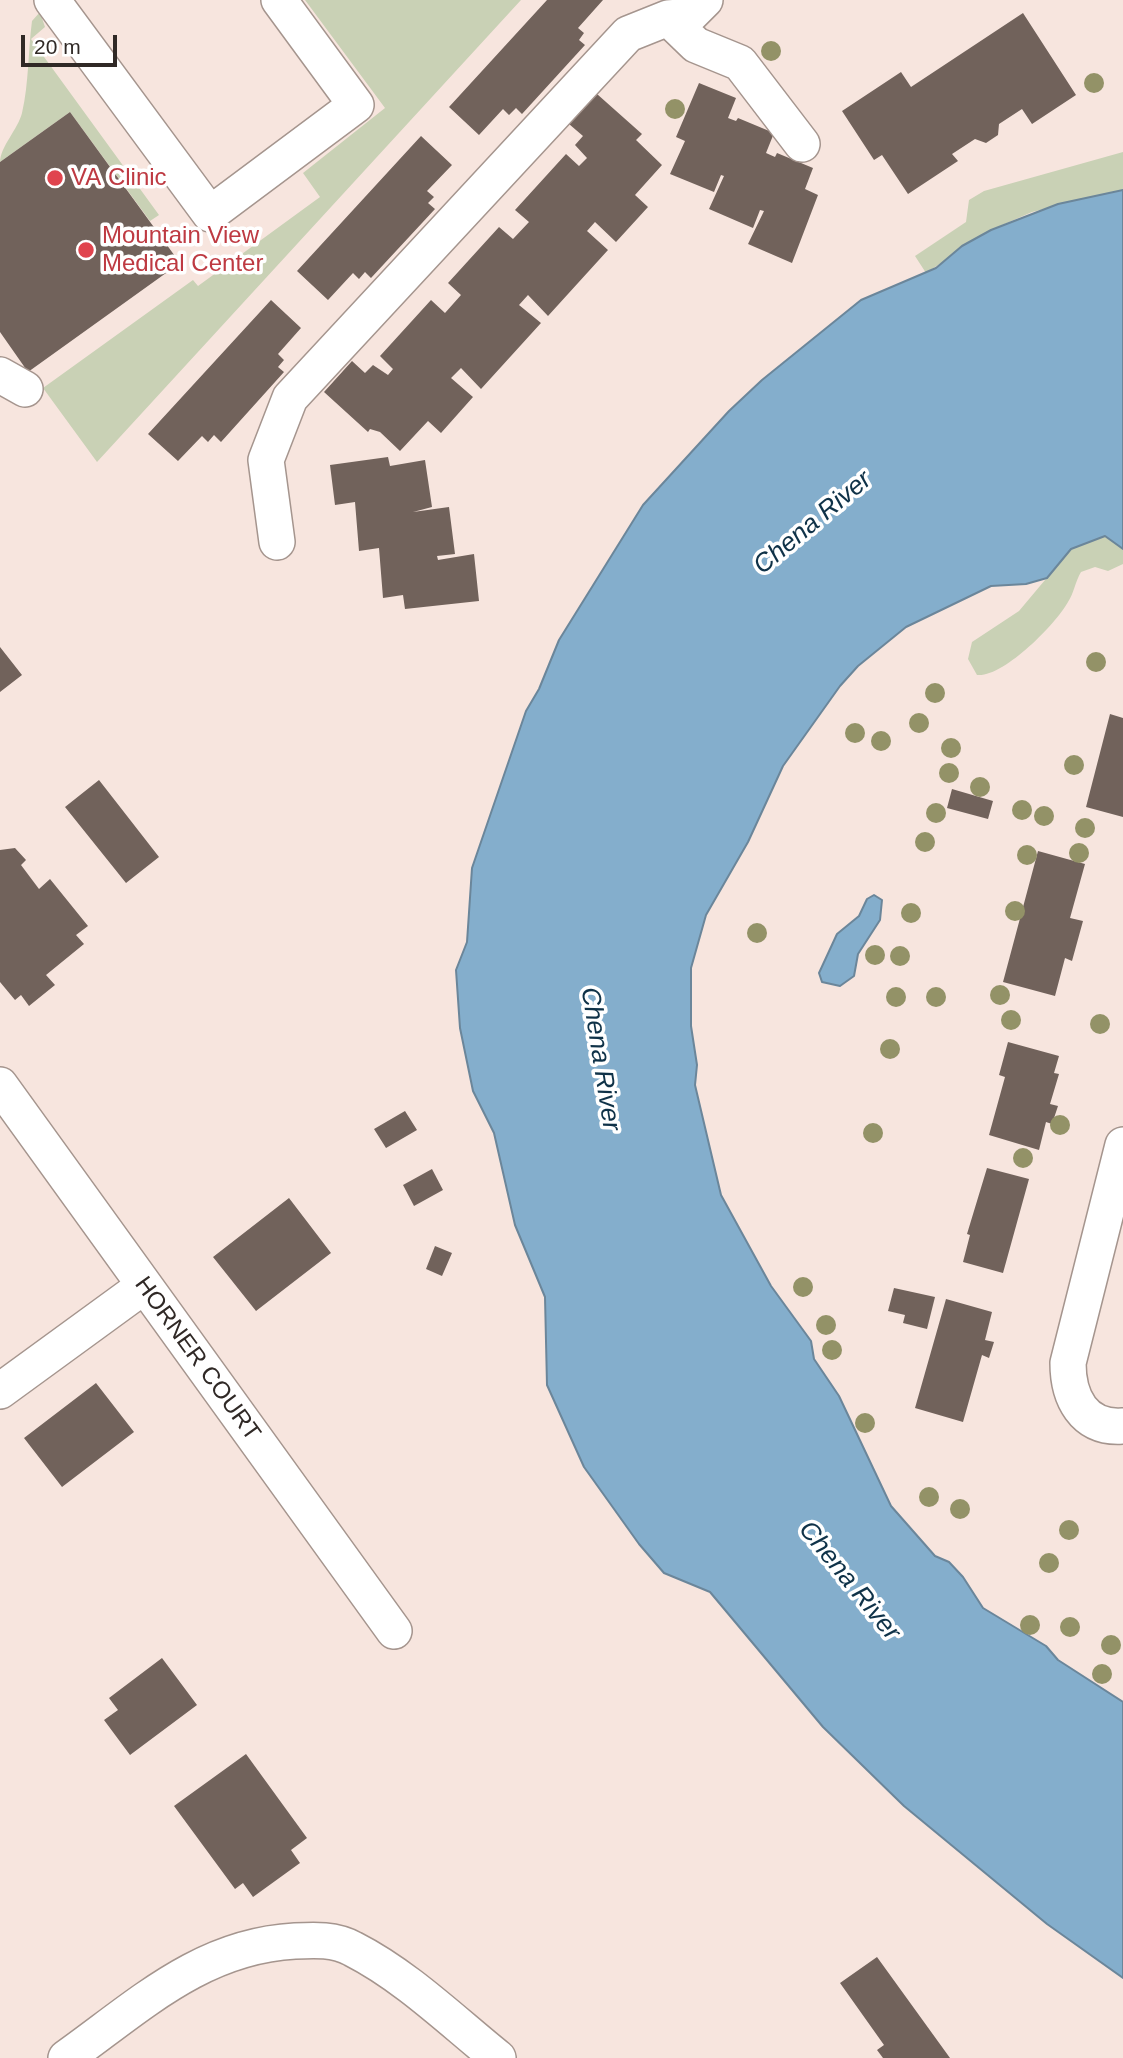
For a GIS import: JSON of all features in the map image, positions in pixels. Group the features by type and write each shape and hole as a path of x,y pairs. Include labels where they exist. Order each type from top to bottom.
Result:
{"street":[{"path":"52,0 209,214 356,105 279,0"},
{"path":"672,9 689,16 705,0"},
{"path":"672,9 696,45 740,64 802,144"},
{"path":"277,542 266,460 290,398 628,34 672,9"},
{"name":"HORNER COURT","path":"0,1085 394,1631"},
{"path":"1123,1145 1068,1363 1068,1387 1089,1417 1111,1426 1123,1426"},
{"path":"0,1391 144,1286"},
{"path":"66,2058 194,1967 244,1947 321,1939 351,1948 394,1975 498,2058"}],"green space":[{"path":"305,0 521,0 97,462 43,388 193,280 198,286 320,197 303,173 385,108"},
{"path":"40,12 45,27 31,39 159,215 150,221 70,112 0,162 3,150 22,113 32,21"},
{"path":"1123,152 1123,190 1032,212 991,230 926,273 915,256 966,222 969,200 984,191"},
{"path":"1105,536 1123,549 1123,564 1108,571 1095,567 1081,572 1062,612 1041,636 1001,668 988,674 977,675 968,659 972,642 1019,611 1071,549"}],"water":[{"name":"Chena River","path":"1123,190 1123,549 1105,536 1071,549 1047,578 1026,584 991,586 906,627 858,666 840,686 783,766 748,842 706,915 691,968 691,1026 697,1065 695,1085 721,1195 771,1286 811,1341 814,1359 839,1396 891,1506 935,1556 949,1562 963,1577 983,1608 1046,1646 1058,1660 1123,1702 1123,1978 1047,1924 904,1806 823,1727 710,1592 664,1573 639,1544 584,1467 547,1385 545,1297 515,1225 494,1133 473,1091 460,1028 456,970 467,942 472,868 526,711 539,689 559,640 643,505 729,411 762,380 861,300 936,268 962,246 991,230 1058,204"},
{"path":"874,895 882,900 880,920 858,954 854,976 840,986 822,982 819,973 837,934 859,916 867,899"}],"building":[{"path":"547,0 603,0 578,28 584,33 579,40 585,45 522,114 516,108 509,115 503,109 479,135 449,107"},
{"path":"1023,13 1076,95 1032,124 1022,109 999,124 998,135 986,143 975,139 952,154 958,161 908,194 882,155 874,160 842,111 901,72 911,87"},
{"path":"699,83 736,98 728,118 736,121 738,118 774,133 766,153 775,157 777,153 813,168 805,189 818,195 792,263 748,244 764,211 760,210 753,228 709,209 724,176 721,175 714,192 670,174 685,141 676,137"},
{"path":"597,94 642,134 636,140 662,165 635,195 648,207 616,242 595,222 587,231 608,250 548,316 528,295 519,305 541,323 481,389 461,368 451,378 473,397 441,433 428,421 400,451 380,432 370,429 368,432 324,392 352,361 365,373 373,365 388,375 393,369 380,356 431,300 445,313 461,295 448,283 499,227 513,239 529,222 515,210 566,154 579,166 587,158 575,145 583,136 569,124"},
{"name":"Mountain View Medical Center","path":"70,112 180,263 28,372 0,332 0,162"},
{"path":"421,136 452,165 427,191 434,197 428,203 435,209 371,278 365,272 359,279 353,273 328,300 297,271"},
{"path":"271,300 301,328 278,354 284,360 278,367 284,372 221,442 214,435 208,442 202,436 178,461 148,434"},
{"path":"388,457 390,466 425,460 432,507 413,512 449,507 455,554 437,556 438,560 474,554 479,601 405,609 403,595 383,598 379,548 359,551 355,502 335,505 330,465"},
{"path":"0,647 22,675 0,692"},
{"path":"1110,714 1123,718 1123,817 1086,807"},
{"path":"99,780 159,857 126,883 65,807"},
{"path":"952,789 993,801 988,819 947,808"},
{"path":"15,848 26,860 21,865 39,889 50,879 88,926 76,935 84,944 46,975 55,985 29,1006 21,995 15,1000 0,982 0,850"},
{"path":"1038,851 1085,864 1070,918 1083,921 1072,961 1065,958 1055,996 1003,982"},
{"path":"1008,1042 1059,1056 1054,1073 1059,1074 1050,1104 1058,1106 1052,1124 1046,1122 1039,1150 989,1135 1005,1077 999,1075"},
{"path":"405,1111 417,1130 386,1148 374,1129"},
{"path":"987,1168 1029,1179 1003,1273 963,1262 970,1235 967,1234"},
{"path":"432,1169 443,1190 414,1206 403,1185"},
{"path":"289,1198 331,1253 256,1311 213,1257"},
{"path":"435,1246 452,1253 442,1276 426,1269"},
{"path":"894,1288 935,1297 927,1329 903,1323 905,1315 888,1311"},
{"path":"946,1299 992,1312 985,1340 994,1342 989,1358 982,1355 963,1422 915,1408"},
{"path":"96,1383 134,1432 62,1487 24,1438"},
{"path":"162,1658 197,1705 130,1755 104,1720 118,1710 109,1698"},
{"path":"246,1754 307,1838 291,1850 300,1863 253,1897 243,1883 235,1889 174,1806"},
{"path":"877,1957 950,2058 883,2058 877,2050 884,2045 840,1983"}],"place":[{"name":"VA Clinic","path":"55,178"},
{"name":"Mountain View Medical Center","path":"86,250"}]}
